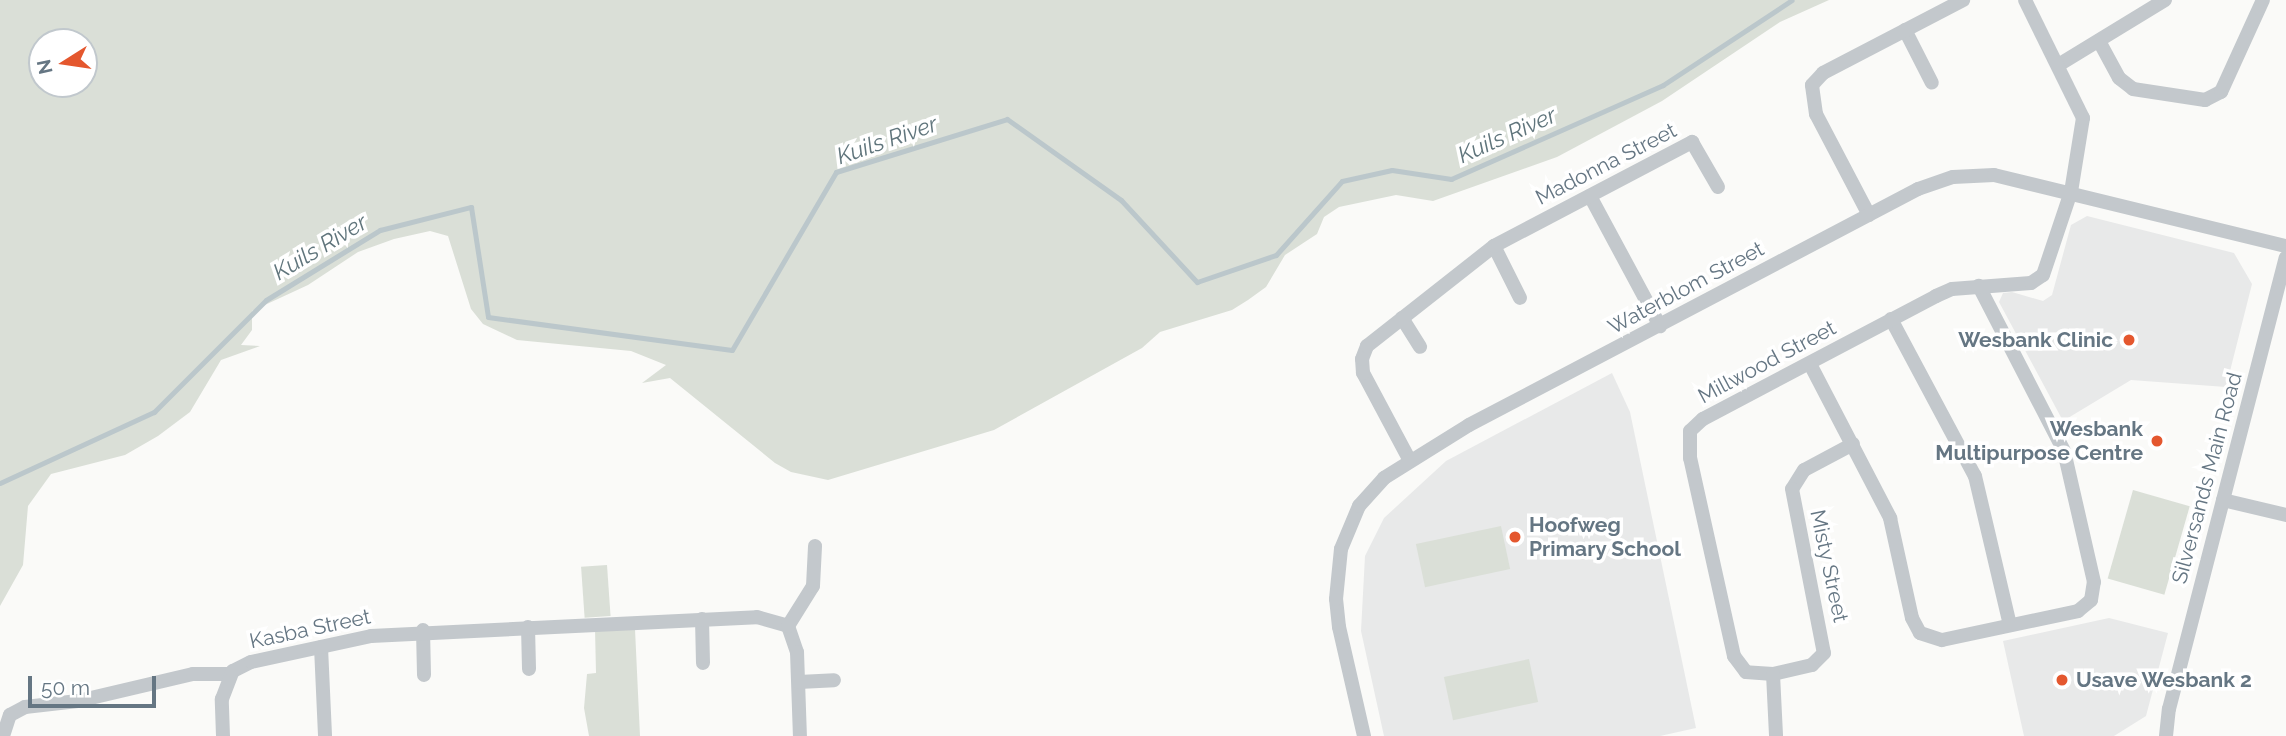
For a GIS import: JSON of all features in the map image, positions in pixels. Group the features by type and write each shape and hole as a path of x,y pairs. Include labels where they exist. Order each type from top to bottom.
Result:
{"street":[{"path":"1869,215 1810,95 1823,73 1963,0"},
{"name":"Millwood Street","path":"1773,674 1746,672 1736,662 1689,436 1703,419 1952,289 2031,283 2043,275 2071,192 2083,118 2060,64 2025,0"},
{"path":"2060,64 2165,0"},
{"path":"2099,41 2119,78 2133,89 2205,100 2221,92 2263,0"},
{"path":"1905,30 1932,83"},
{"name":"Madonna Street","path":"1409,459 1361,363 1367,346 1494,246 1692,142 1718,187"},
{"name":"Waterblom Street","path":"1364,736 1339,626 1337,574 1341,549 1359,506 1384,478 1409,459 1932,183 1972,175 2071,192 2286,246"},
{"path":"1590,196 1660,326"},
{"path":"1494,246 1520,298"},
{"name":"Silversands Main Road","path":"2166,736 2169,709 2286,258"},
{"path":"1810,364 1890,518 1912,618 1920,633 1942,640 2083,608 2091,600 2094,582 2064,451 1979,286"},
{"path":"1402,318 1420,347"},
{"path":"1891,319 1975,476 2010,625"},
{"name":"Misty Street","path":"1773,674 1812,665 1825,648 1793,497 1794,482 1804,470 1853,444"},
{"path":"2223,500 2286,515"},
{"path":"800,736 795,640 788,626 813,586 815,546"},
{"name":"Kasba Street","path":"223,736 222,699 229,674 251,662 321,647 423,631 768,618 788,626"},
{"path":"702,619 703,663"},
{"path":"528,627 529,669"},
{"path":"423,631 424,675"},
{"path":"321,647 325,736"},
{"path":"3,736 10,715 25,706 78,701 194,674 229,674"},
{"path":"1773,674 1776,736"},
{"path":"799,682 834,680"},
{"name":"Silversands Main Road","path":"2156,736 2169,709"}],"shaded area":[{"path":"0,0 1829,0 1780,22 1662,101 1557,157 1433,201 1396,195 1339,207 1324,217 1317,234 1285,255 1266,287 1248,300 1232,310 1160,332 1142,348 994,430 828,480 791,472 775,463 670,378 642,383 666,365 631,351 517,340 483,324 471,309 448,236 430,231 394,239 358,252 308,285 252,311 252,330 241,345 260,346 221,360 190,412 158,436 125,455 51,474 28,506 23,565 0,606"},
{"name":"Wesbank Clinic","path":"2087,216 2234,253 2252,284 2226,387 2131,380 2063,421 1999,302 2003,293 2012,292 2043,301 2052,295 2071,225"},
{"name":"Hoofweg Primary School","path":"1612,373 1630,412 1696,728 1660,736 1384,736 1361,631 1365,556 1384,518 1446,461"},
{"path":"2133,490 2190,506 2164,595 2108,578"},
{"path":"1501,526 1510,569 1425,587 1416,544"},
{"path":"607,565 611,616 585,618 581,567"},
{"path":"2109,618 2168,633 2146,716 2114,736 2024,736 2003,641"},
{"path":"595,629 635,629 640,736 589,736 584,708 587,674 596,673"},
{"path":"1529,659 1538,702 1453,720 1444,677"}],"waterway":[{"name":"Kuils River","path":"0,483 154,412 266,300 380,230 471,207 488,317 732,350 836,172 1007,119 1121,200 1197,282 1276,255 1342,181 1392,170 1451,179 1663,85 1792,0"}],"place":[{"name":"Wesbank Clinic","path":"2129,340"},
{"name":"Wesbank Multipurpose Centre","path":"2157,441"},
{"name":"Hoofweg Primary School","path":"1515,537"},
{"name":"Usave Wesbank 2","path":"2062,680"}]}
